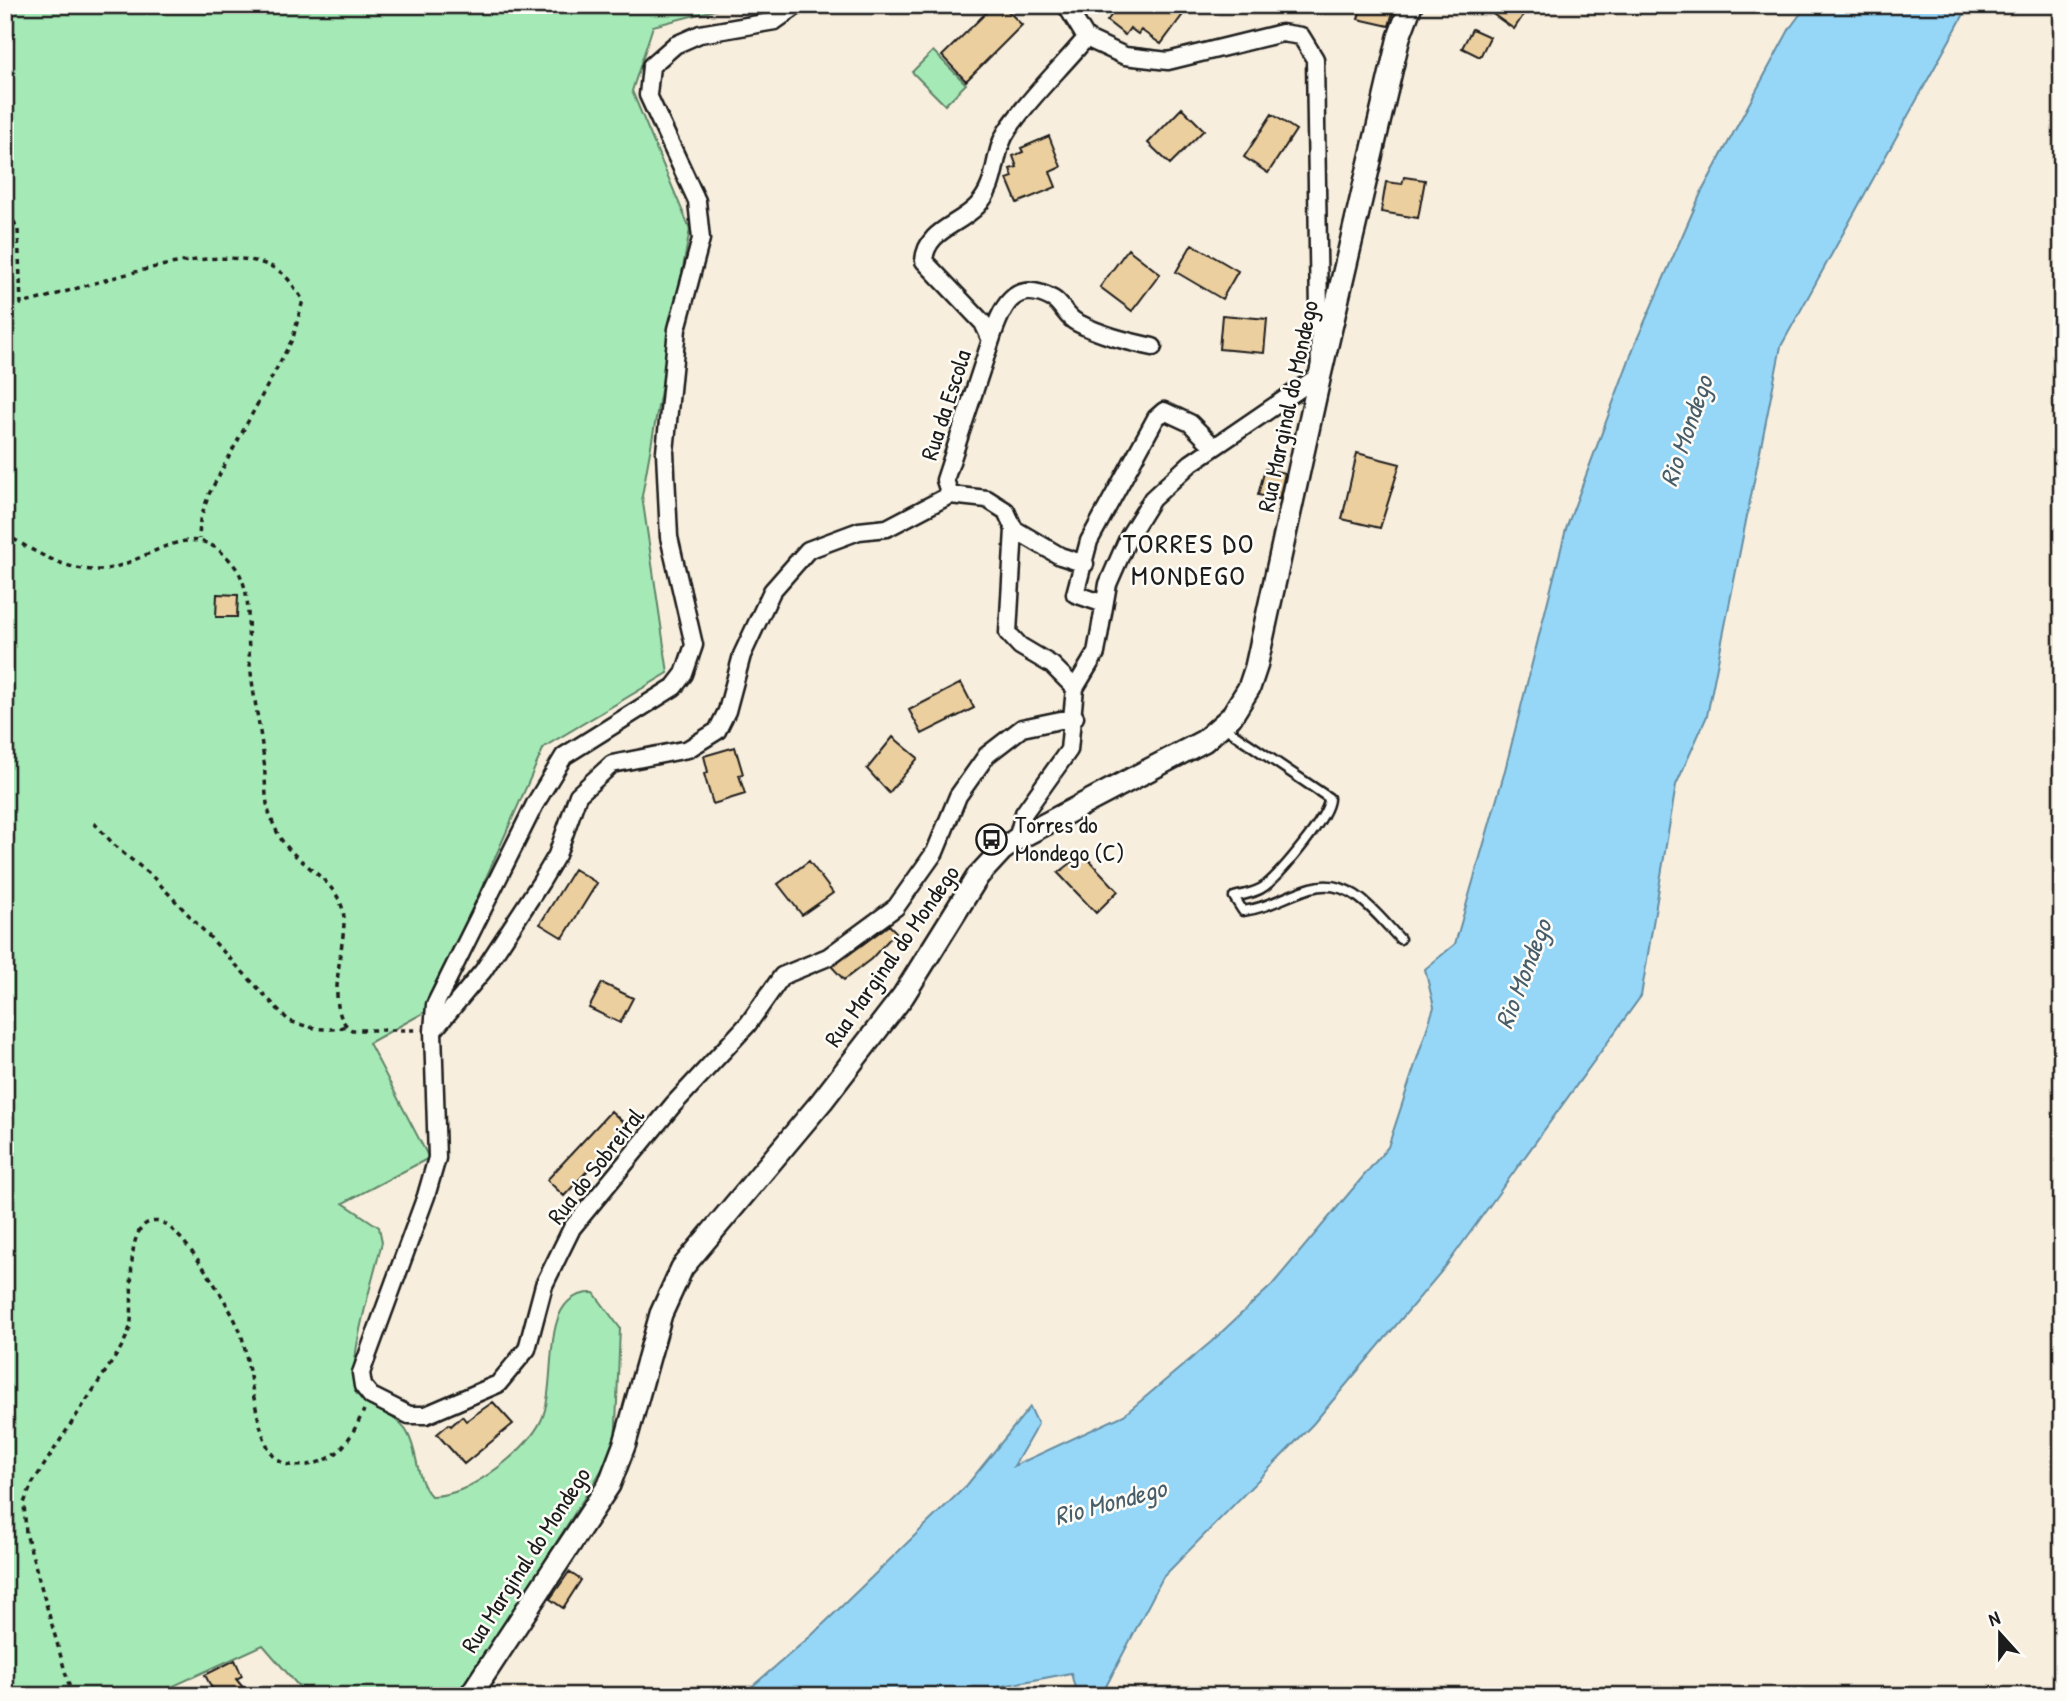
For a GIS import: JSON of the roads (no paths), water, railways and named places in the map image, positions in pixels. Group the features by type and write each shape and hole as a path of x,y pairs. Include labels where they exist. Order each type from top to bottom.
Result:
{"main road":[{"name":"Rua Marginal do Mondego","path":"470,1696 609,1485 625,1443 661,1314 682,1268 822,1101 902,996 978,876 1002,850 1017,839 1204,741 1231,717 1249,688 1256,667 1320,375 1396,50 1411,5"}],"street":[{"path":"433,1031 435,1005 536,804 564,755 674,687 684,674 694,645 669,537 665,452 677,329 701,239 697,201 648,95 652,66 676,45 688,39 775,20 798,5"},
{"path":"1017,839 1024,813 1069,750 1075,688 1096,653 1111,576 1146,507 1168,481 1320,375 1315,58 1301,36 1282,33 1168,61 1125,56 1086,38 1066,5"},
{"name":"Rua da Escola","path":"950,495 945,480 991,340 983,323 924,261 925,247 940,231 977,206 996,177 998,147 1008,128 1086,38"},
{"path":"991,340 1000,313 1010,297 1030,291 1055,299 1071,319 1102,336 1153,347"},
{"path":"1104,604 1075,594 1089,541 1158,415 1164,411 1175,413 1214,447"},
{"path":"433,1031 483,971 541,882 557,855 578,795 612,764 688,749 717,731 727,711 742,655 772,591 808,550 859,531 887,528 950,495 987,499 1006,511 1014,529 1008,633 1020,646 1052,665 1075,688"},
{"path":"1014,529 1060,556 1085,564"},
{"name":"Rua do Sobreiral","path":"433,1031 437,1158 361,1373 363,1386 371,1396 409,1415 426,1415 498,1384 527,1349 544,1285 572,1228 673,1105 748,1024 782,976 828,957 896,907 935,852 958,796 987,755 1022,728 1074,717"}],"lane":[{"path":"1221,726 1329,798 1326,811 1278,873 1256,891 1234,897 1237,906 1243,911 1258,909 1311,888 1327,885 1348,889 1400,939"}],"water":[{"name":"Rio Mondego","path":"1807,5 1969,5 1781,346 1707,716 1676,785 1641,996 1446,1266 1313,1424 1163,1577 1101,1696 1077,1696 1071,1673 949,1696 741,1696 812,1635 967,1485 1030,1407 1038,1424 1014,1466 1124,1415 1211,1342 1272,1285 1388,1147 1434,1007 1425,969 1455,944 1504,774 1566,529 1635,344 1701,193 1790,28"}],"place":[{"name":"Torres do Mondego (C)","path":"992,839"}],"district":[{"name":"TORRES DO MONDEGO","path":"1189,559"}]}
